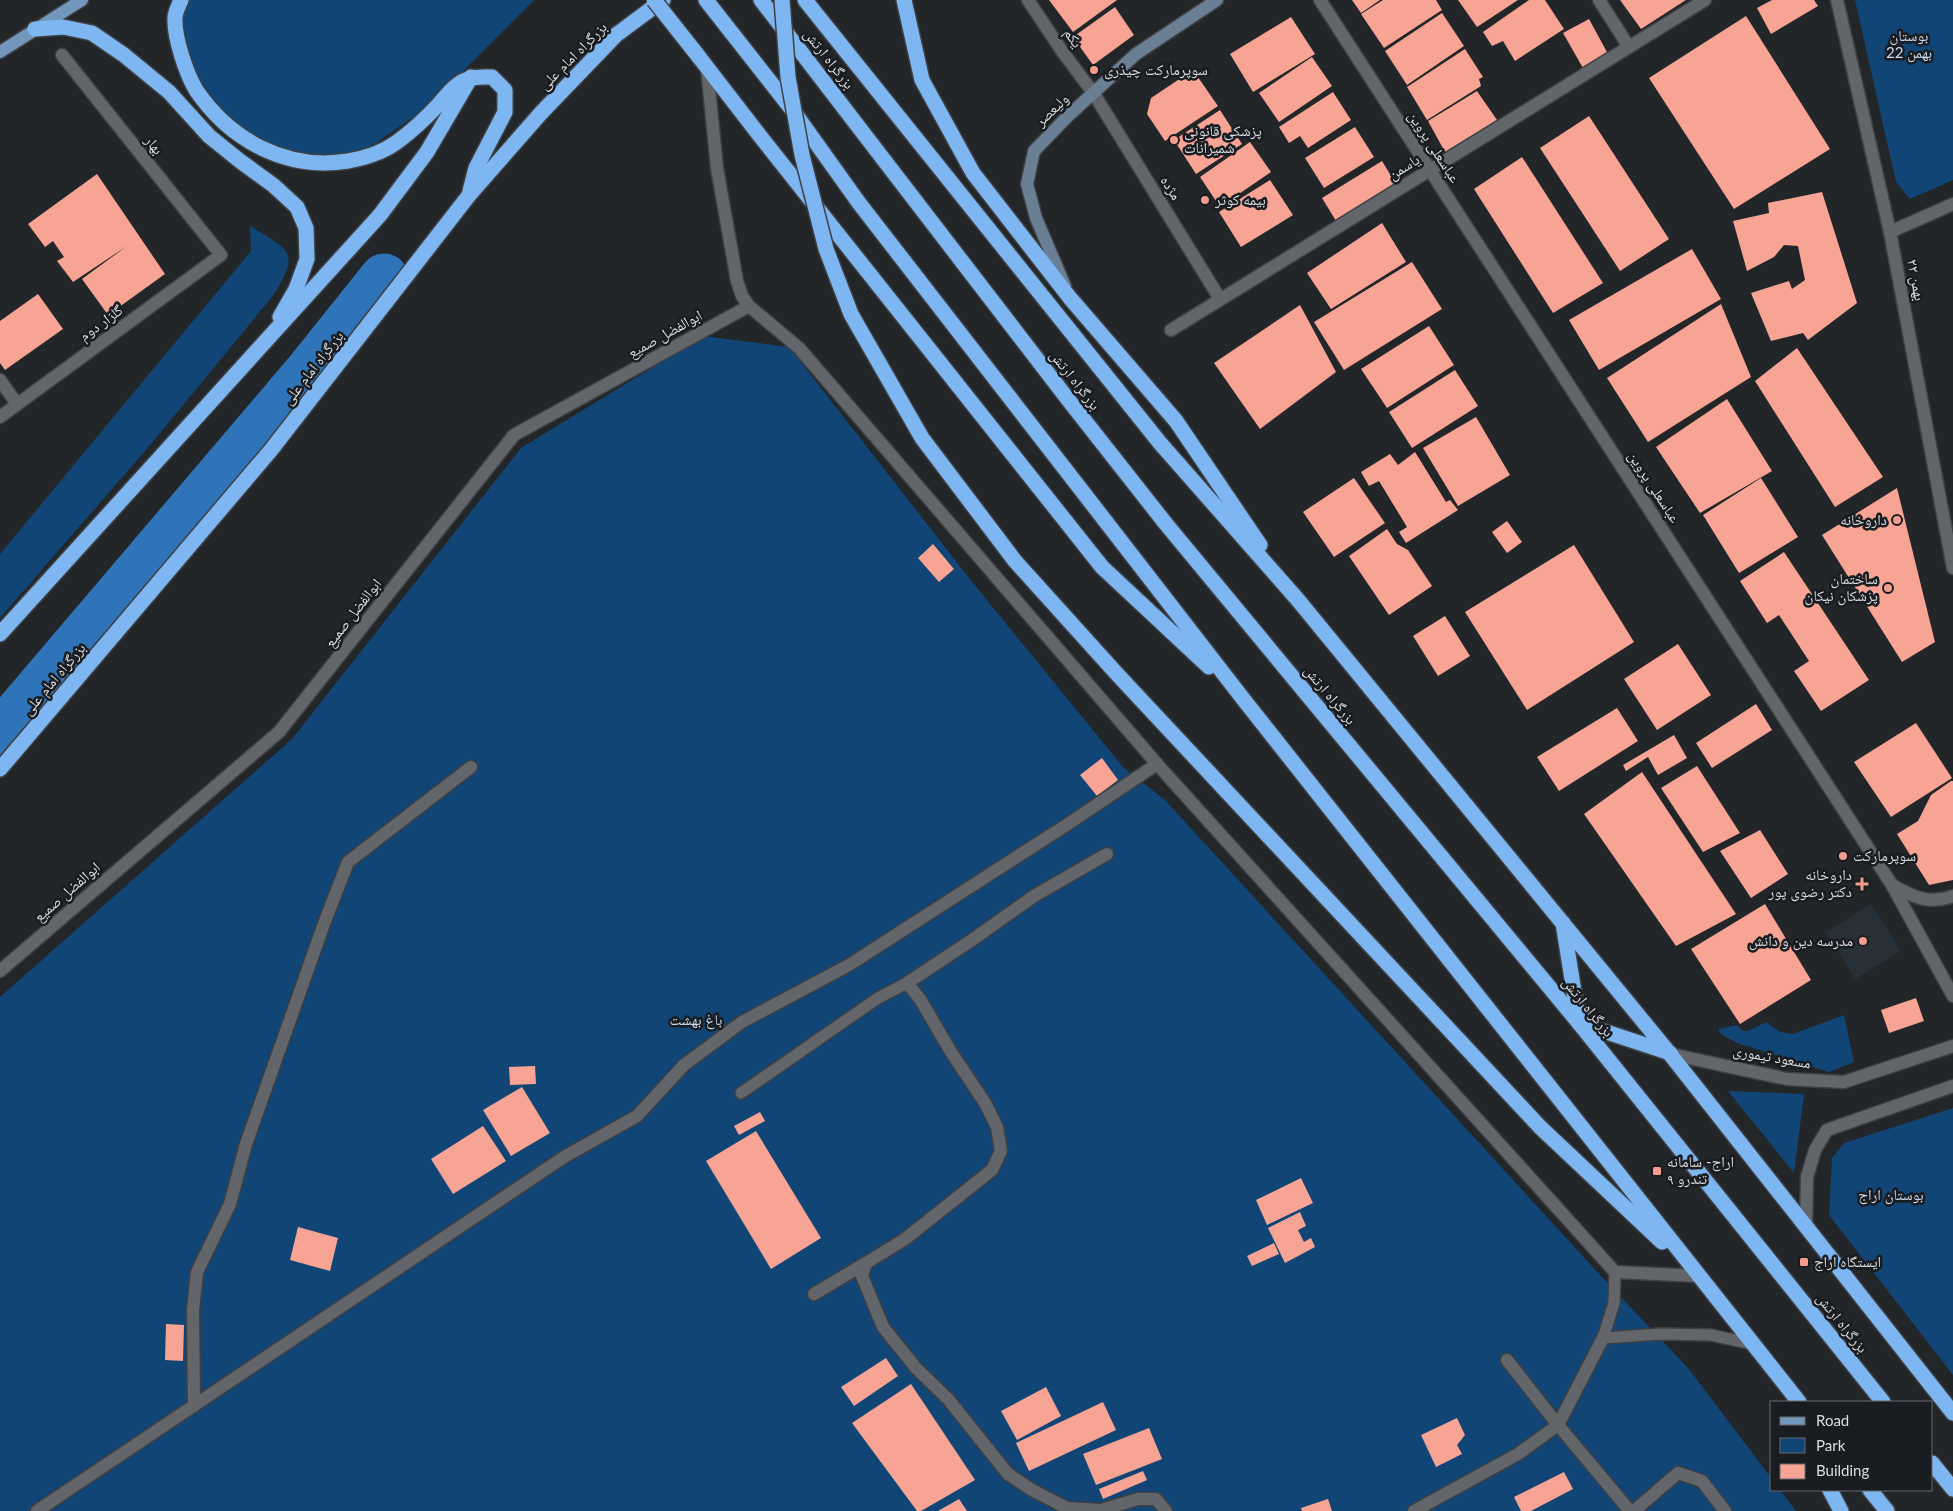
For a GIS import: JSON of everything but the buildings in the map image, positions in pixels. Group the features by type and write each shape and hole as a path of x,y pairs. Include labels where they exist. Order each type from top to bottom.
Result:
{"highway":[{"path":"181,0 175,17 181,58 193,84 208,108 230,129 252,144 277,155 302,161 330,164 364,158 381,152 396,143 426,118 460,81 471,77 492,77 505,90 505,112 476,168 470,194"},
{"path":"654,0 1102,567 1244,700"},
{"name":"بزرگراه امام علی","path":"0,769 271,450 470,194 541,113 616,35 664,0"},
{"path":"706,0 794,112 859,203 1244,700 1798,1401"},
{"name":"بزرگراه ارتش","path":"761,0 1166,524 1579,1023 1882,1401"},
{"path":"782,0 788,77 802,155 826,249 851,314 922,438 1015,561 1117,674 1540,1127 1699,1276"},
{"path":"805,0 1160,443 1298,600 1563,922 1670,1054 1953,1413"},
{"path":"904,0 922,80 973,172 1070,298 1176,421 1298,600"},
{"path":"35,29 63,27 92,33 124,55 169,92 210,136 273,185 297,207 306,228 307,259 296,289 266,342"},
{"path":"0,634 380,215 426,152 471,77"},
{"path":"1563,922 1579,1023 1670,1054"},
{"path":"1772,1369 1788,1401"},
{"path":"1933,1464 1953,1489"},
{"path":"1831,1491 1841,1511"},
{"path":"1871,1491 1887,1511"}],"main road":[{"path":"0,52 82,0"},
{"name":"ولیعصر","path":"1070,298 1036,218 1027,184 1034,151 1068,116 1136,54 1217,0"}],"street":[{"name":"یکم","path":"1028,0 1062,52 1094,94"},
{"name":"عباسعلی پروین","path":"1320,0 1892,885 1953,996"},
{"path":"1599,0 1629,47"},
{"name":"یاسمن","path":"1170,330 1706,0"},
{"name":"۲۲ بهمن","path":"1837,0 1890,232 1953,568"},
{"name":"بهار","path":"62,54 221,255"},
{"path":"703,62 717,168 737,281 742,296 749,306 799,348 1157,764 1615,1272 1699,1276"},
{"name":"مژده","path":"1094,94 1220,299"},
{"path":"1890,232 1953,204"},
{"name":"گلزار دوم","path":"0,417 221,255"},
{"name":"ابوالفضل صمیع","path":"0,971 279,732 514,436 749,306"},
{"path":"0,380 17,404"},
{"path":"37,1511 564,1157 637,1116 684,1065 742,1022 849,965 1068,824 1157,764"},
{"path":"194,1406 193,1310 197,1272 230,1204 246,1144 325,921 348,862 471,767"},
{"path":"814,1294 905,1239 992,1170 1001,1151 997,1127 985,1103 951,1052 920,999 907,983 1034,896 1107,854"},
{"path":"1892,885 1913,897 1933,900 1953,896"},
{"name":"مسعود تیموری","path":"1670,1054 1787,1079 1844,1082 1953,1046"},
{"path":"1806,1227 1807,1177 1815,1150 1828,1130 1953,1086"},
{"path":"866,1263 862,1276 883,1327 916,1368 948,1399 1008,1474 1032,1490 1067,1508 1101,1510 1138,1499 1156,1499 1166,1511"},
{"path":"1414,1511 1519,1453 1558,1425 1602,1338"},
{"path":"1507,1360 1558,1425 1630,1511"},
{"path":"1634,1511 1678,1473 1702,1481 1724,1511"}],"lane":[{"path":"741,1093 878,998 907,983"},
{"path":"1615,1272 1614,1303 1602,1338 1661,1334 1711,1335 1753,1344"}],"shaded area":[{"name":"مدرسه دین و دانش","path":"1871,904 1901,951 1855,979 1826,932"}],"green space":[{"path":"188,0 534,0 425,109 363,152 307,164 224,132 181,60 184,14"},
{"name":"بوستان 22 بهمن","path":"1855,0 1953,0 1953,180 1910,199 1896,182"},
{"path":"250,226 283,247 287,254 289,261 287,270 272,297 151,444 0,618 0,554 251,251"},
{"name":"باغ بهشت","path":"704,336 789,347 973,583 1123,767 1165,800 1601,1276 1688,1368 1770,1476 1770,1491 1781,1491 1796,1511 0,1511 0,997 292,739 521,448"},
{"path":"1844,1015 1854,1062 1829,1072 1737,1043 1721,1034 1718,1029 1737,1025 1743,1031 1748,1031 1766,1022 1780,1032 1793,1034"},
{"path":"1728,1091 1804,1094 1794,1173"},
{"name":"بوستان اراج","path":"1953,1108 1953,1375 1829,1215 1832,1158 1844,1143"}],"waterway":[{"path":"0,735 308,373 384,278"}],"place":[{"name":"سوپرمارکت چیذری","path":"1094,70"},
{"name":"پزشکی قانونی شمیرانات","path":"1174,140"},
{"name":"بیمه کوثر","path":"1205,200"},
{"name":"داروخانه","path":"1897,520"},
{"name":"ساختمان پزشکان نیکان","path":"1888,588"},
{"name":"سوپرمارکت","path":"1843,856"},
{"name":"داروخانه دکتر رضوی پور","path":"1862,884"},
{"name":"مدرسه دین و دانش","path":"1863,941"},
{"name":"اراج- سامانه ۹ تندرو","path":"1657,1171"},
{"name":"ایستگاه اراج","path":"1804,1262"}]}
